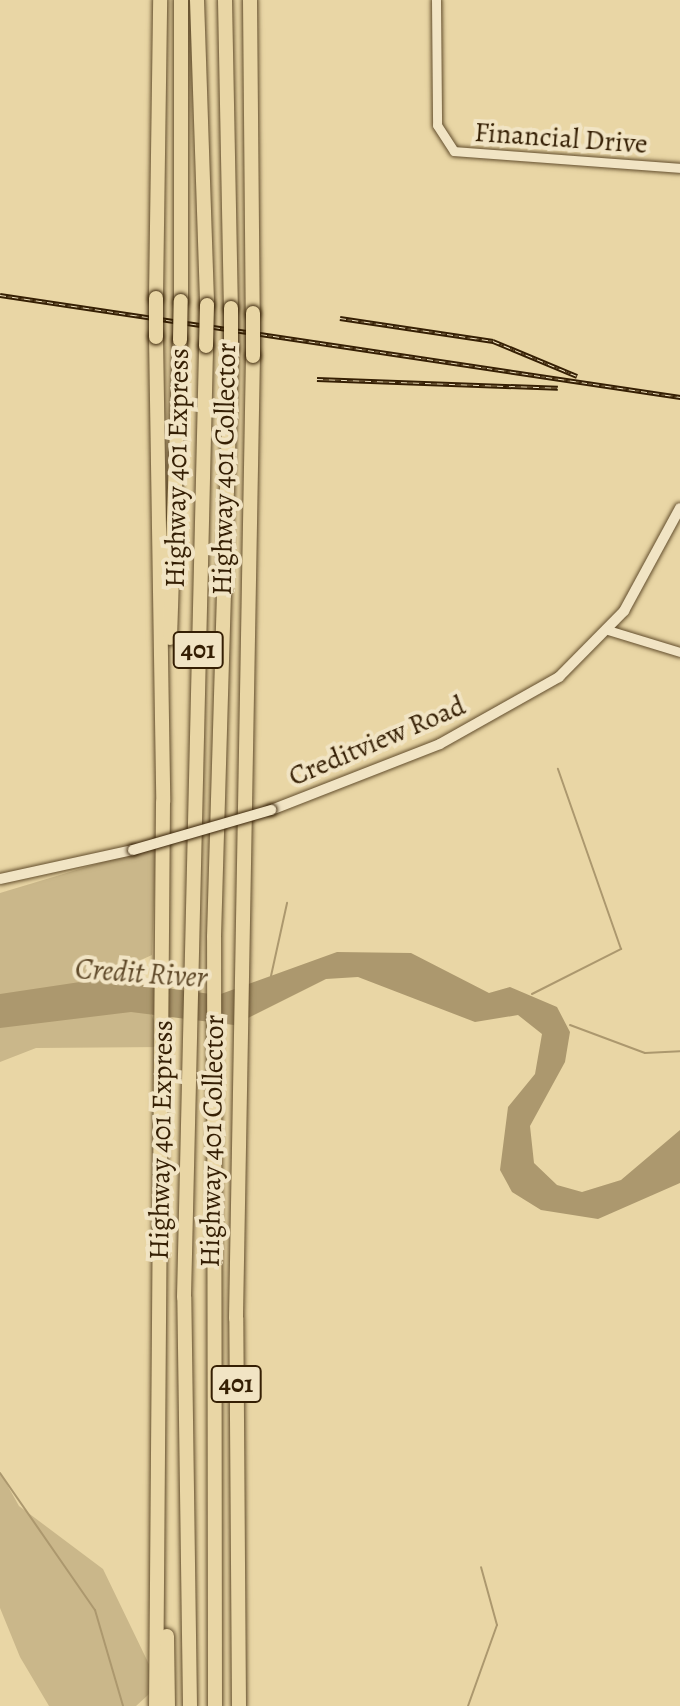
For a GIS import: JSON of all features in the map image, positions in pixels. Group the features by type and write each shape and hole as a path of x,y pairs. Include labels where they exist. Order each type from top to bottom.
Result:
{"highway":[{"name":"Highway 401 Collector","path":"156,1706 160,1500 163,802 156,337 160,0"},
{"path":"163,802 181,301 181,0"},
{"name":"Highway 401 Express","path":"190,1706 184,1297 189,953 207,305 197,0"},
{"name":"Highway 401 Express","path":"215,1706 214,953 231,349 225,0"},
{"name":"Highway 401 Collector","path":"239,1706 240,949 253,356 250,0"},
{"path":"160,1500 168,1706"}],"main road":[{"name":"Creditview Road","path":"0,879 133,850 271,810 511,710 608,630 647,576 680,508"}],"street":[{"name":"Financial Drive","path":"436,0 437,125 454,151 680,168"},
{"path":"608,630 680,652"}],"shaded area":[{"path":"156,846 152,955 132,964 164,1047 36,1048 0,1062 0,893"},
{"name":"Credit River","path":"337,952 411,953 489,993 510,987 557,1007 570,1032 565,1062 530,1126 534,1163 557,1185 582,1192 621,1180 680,1130 680,1183 598,1219 541,1210 512,1192 500,1170 508,1107 535,1074 542,1034 518,1015 475,1022 358,977 326,979 234,1025 131,1012 0,1028 0,994 100,979 218,995"},
{"path":"0,1472 19,1506 103,1569 159,1685 136,1706 49,1706 20,1657 0,1608"}],"waterway":[{"path":"532,994 621,949 558,769"},
{"path":"271,976 287,903"},
{"name":"Credit River","path":"570,1025 645,1053 680,1051"},
{"path":"0,1473 95,1610 123,1706"},
{"path":"468,1706 497,1625 481,1567"}],"railway":[{"path":"0,295 680,397"},
{"path":"340,318 493,341 577,376"},
{"path":"317,379 558,388"}]}
